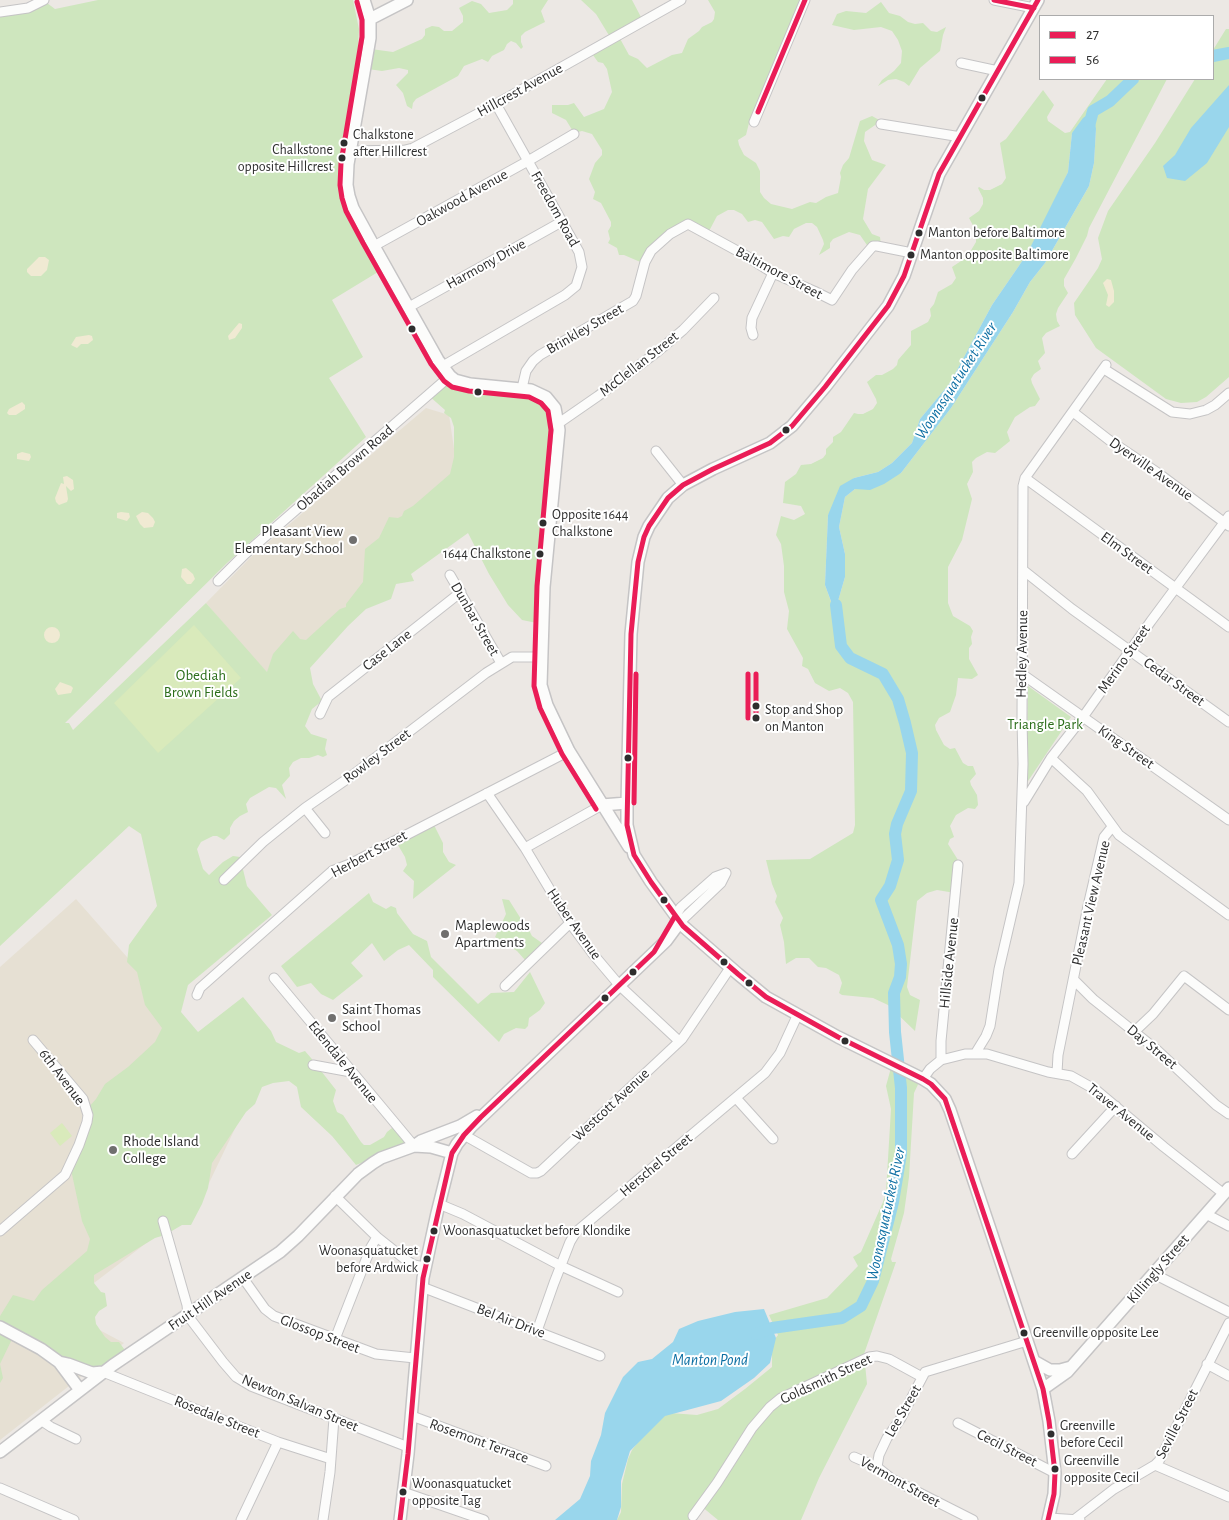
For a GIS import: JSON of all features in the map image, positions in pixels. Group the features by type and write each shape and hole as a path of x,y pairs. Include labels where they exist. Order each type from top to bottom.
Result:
{"main road":[{"path":"364,0 370,19 369,48 347,175 349,196 353,208 450,376 454,380 470,384 522,388 539,392 555,408 559,423 544,587 541,657 543,694 569,751 634,855 677,919 730,968 766,997 838,1037 920,1077 940,1093 950,1110 1042,1389 1049,1421 1055,1473 1054,1494 1048,1519"},
{"path":"370,19 407,0"},
{"path":"634,855 627,825 629,662 638,562 644,537 655,515 668,498 683,485 770,443 792,426 888,306 904,276 935,184 1036,4"},
{"path":"602,805 627,802"},
{"name":"Fruit Hill Avenue","path":"400,1520 412,1416 422,1287 439,1204 452,1153 464,1135 489,1109 654,952 677,919"},
{"name":"Fruit Hill Avenue","path":"0,1452 103,1372 270,1260 298,1236 358,1174 373,1163 460,1126 489,1109"},
{"name":"Fruit Hill Avenue","path":"414,1146 430,1147 452,1153"},
{"name":"Killingly Street","path":"1042,1389 1055,1382 1073,1366 1227,1191"},
{"path":"0,1327 41,1349 59,1362 80,1390"},
{"path":"1034,1361 1050,1370 1060,1370 1073,1366"},
{"path":"59,1362 92,1373 103,1372"}],"street":[{"path":"0,12 28,8 44,0"},
{"name":"Hillcrest Avenue","path":"350,151 405,150 413,148 682,0"},
{"path":"754,122 805,0"},
{"path":"994,0 1036,4"},
{"path":"961,63 998,71"},
{"name":"Freedom Road","path":"443,366 564,295 576,286 581,273 582,261 579,252 496,104"},
{"path":"882,124 961,137"},
{"name":"Oakwood Avenue","path":"374,246 574,134"},
{"name":"Harmony Drive","path":"409,307 562,221"},
{"name":"Baltimore Street","path":"683,226 688,224 773,273 814,290 832,300 852,270 873,246 912,253"},
{"name":"Brinkley Street","path":"522,388 526,371 540,355 633,301 649,255 660,242 683,226"},
{"path":"753,335 751,328 752,318 773,273"},
{"name":"McClellan Street","path":"559,423 657,352 683,330 714,298"},
{"path":"1025,478 1105,367 1172,412 1190,414 1206,410 1215,406 1229,393"},
{"name":"Obadiah Brown Road","path":"218,581 245,554 450,376"},
{"name":"Dyerville Avenue","path":"1073,412 1109,440 1227,522"},
{"path":"656,451 683,485"},
{"name":"Hedley Avenue","path":"975,1054 990,1026 999,969 1019,883 1022,804 1023,502 1025,478"},
{"name":"Elm Street","path":"1025,478 1229,627"},
{"name":"Merino Street","path":"1022,804 1050,758 1084,717 1176,588 1227,522"},
{"name":"Cedar Street","path":"1023,570 1072,609 1229,722"},
{"name":"Dunbar Street","path":"450,574 501,663"},
{"name":"Case Lane","path":"320,714 328,697 461,592"},
{"name":"Rowley Street","path":"224,880 263,842 305,808 350,777 501,663 520,656 541,657"},
{"name":"King Street","path":"1022,674 1229,820"},
{"name":"Herbert Street","path":"197,996 200,988 332,871 350,864 569,751"},
{"name":"Pleasant View Avenue","path":"1050,758 1087,790 1112,828 1104,837 1088,906 1058,1055 1057,1073"},
{"name":"Huber Avenue","path":"487,793 525,848 570,923 620,986 679,1041"},
{"path":"525,848 602,805"},
{"path":"305,808 325,833"},
{"path":"1112,828 1132,845 1229,915"},
{"name":"Hillside Avenue","path":"941,1060 941,1041 958,865"},
{"path":"726,872 721,883 677,919 682,907 715,877 726,872"},
{"path":"505,986 570,923"},
{"name":"Westcott Avenue","path":"464,1135 531,1173 537,1173 679,1041 730,968"},
{"path":"1134,1032 1153,1014 1184,976 1229,1010"},
{"name":"Edendale Avenue","path":"274,978 414,1146"},
{"name":"Day Street","path":"1074,980 1093,999 1157,1050 1216,1105 1229,1114"},
{"name":"Herschel Street","path":"537,1331 576,1232 765,1073 777,1059 798,1014"},
{"name":"6th Avenue","path":"0,1231 65,1175 80,1145 87,1122 88,1115 83,1100 33,1040"},
{"name":"Traver Avenue","path":"941,1060 965,1054 987,1054 1071,1076 1083,1082 1116,1106 1164,1147 1227,1191"},
{"path":"920,1077 941,1060"},
{"path":"313,1065 351,1072"},
{"path":"736,1098 773,1139"},
{"path":"1072,1154 1116,1106"},
{"path":"335,1196 377,1237 406,1260 414,1266 425,1267"},
{"path":"439,1204 463,1214 561,1266 618,1292"},
{"path":"1206,1214 1229,1226"},
{"path":"163,1221 187,1305 188,1316"},
{"path":"335,1339 371,1247 377,1237"},
{"path":"1154,1274 1229,1312"},
{"name":"Glossop Street","path":"243,1278 265,1309 270,1313 376,1354 416,1358"},
{"name":"Bel Air Drive","path":"422,1287 600,1356"},
{"name":"Newton Salvan Street","path":"188,1316 236,1377 251,1386 408,1447"},
{"name":"Seville Street","path":"1078,1520 1114,1490 1155,1466 1229,1323"},
{"name":"Lee Street","path":"877,1467 879,1455 887,1438 901,1418 925,1372 951,1362 1027,1340"},
{"name":"Goldsmith Street","path":"693,1516 717,1483 752,1428 770,1407 781,1398 869,1357 877,1356 889,1359 922,1377"},
{"path":"1207,1364 1229,1376"},
{"name":"Rosedale Street","path":"103,1372 278,1442 331,1459"},
{"name":"Rosemont Terrace","path":"412,1416 546,1466"},
{"path":"323,1520 334,1418"},
{"path":"42,1420 51,1428 76,1439"},
{"name":"Cecil Street","path":"958,1422 1055,1473"},
{"path":"241,1520 278,1442"},
{"name":"Vermont Street","path":"854,1457 877,1467 892,1480 973,1520"},
{"path":"1155,1466 1229,1497"},
{"path":"0,1488 74,1520"},
{"path":"403,1492 484,1520"},
{"path":"1048,1519 1078,1520"}],"shaded area":[{"name":"Pleasant View Elementary School","path":"426,408 449,415 456,462 457,523 280,686 244,648 206,603 251,557"},
{"name":"Rhode Island College","path":"76,899 250,1097 200,1202 60,1309 124,1343 0,1440 0,967"}],"green space":[{"name":"Obediah Brown Fields","path":"43,0 55,9 98,0 353,0 359,29 357,65 340,190 347,215 378,272 332,300 363,357 329,378 366,437 227,563 65,723 69,723 73,730 206,603 267,672 273,654 293,631 300,639 306,640 340,609 346,607 346,604 363,582 365,549 379,538 389,517 398,518 402,516 404,511 413,506 450,474 454,457 454,427 451,418 444,413 445,410 428,395 431,392 458,377 519,387 555,407 550,494 546,496 537,623 522,620 508,605 489,574 468,533 411,574 414,581 396,584 391,599 366,609 310,668 313,684 322,701 312,709 305,726 311,734 327,739 325,749 327,755 323,757 318,755 301,758 293,762 289,768 290,776 282,785 286,799 276,788 269,787 250,798 246,804 248,812 234,821 230,828 230,834 224,840 213,836 201,842 197,849 203,869 209,875 223,862 233,856 240,857 247,886 272,915 188,985 181,1012 198,1032 243,997 271,1031 276,1042 299,1053 305,1051 311,1058 336,1090 333,1101 337,1112 343,1115 364,1145 370,1145 384,1137 397,1124 412,1143 356,1165 332,1136 301,1107 297,1087 289,1081 273,1083 262,1087 255,1104 246,1112 212,1163 208,1188 191,1225 182,1225 165,1235 155,1238 94,1275 94,1283 101,1292 105,1293 107,1306 99,1311 95,1317 96,1324 105,1337 111,1342 119,1342 127,1353 92,1381 14,1335 0,1364 0,1316 13,1295 34,1301 42,1290 87,1251 90,1239 82,1221 70,1165 88,1108 105,1084 128,1067 155,1042 162,1028 145,1005 137,972 127,962 129,945 157,906 141,834 129,826 0,946 0,11"},
{"path":"513,0 548,0 541,11 545,22 521,36 523,47 521,49 516,43 511,41 504,50 492,56 488,62 482,59 464,66 458,76 416,99 412,109 407,106 403,93 396,85 408,73 408,70 399,68 382,71 368,69 371,49 393,52 422,39 425,35 425,29 432,26 439,27 444,31 452,31 463,22 463,16 459,8 472,1 481,4 489,13 507,10 513,4"},
{"path":"581,0 632,0 642,19 618,35 629,55 638,59 647,68 672,55 682,53 688,39 702,27 712,22 715,12 708,0 805,0 749,123 746,135 738,140 739,145 744,155 756,163 760,171 760,192 764,198 771,204 792,209 810,202 816,203 838,193 840,173 843,165 849,158 860,121 872,116 881,121 865,132 864,141 872,160 886,165 868,189 863,219 872,234 880,237 881,245 869,248 860,235 849,232 833,239 830,243 830,248 819,255 824,244 817,227 812,223 806,223 794,229 789,237 783,236 774,239 762,222 755,220 748,222 742,214 734,210 728,210 717,216 708,233 687,225 675,230 645,264 624,255 619,255 617,248 608,243 610,239 608,231 611,222 601,203 593,199 595,192 589,179 595,163 602,155 602,150 592,134 582,131 574,133 566,120 552,113 552,105 574,103 584,117 604,109 612,92 607,69 603,63 598,62 590,51 610,37 596,14"},
{"path":"881,2 889,13 900,16 908,22 915,24 923,23 931,31 937,32 946,27 940,51 920,68 909,86 896,79 888,80 878,86 901,63 902,51 892,31 881,27 854,30 832,25 837,14 846,11 866,13"},
{"path":"1226,29 1229,29 1229,377 1206,397 1197,402 1181,403 1166,399 1096,348 1075,315 1074,303 1102,259 1098,238 1108,211 1155,143 1194,80 1214,80 1214,48"},
{"path":"1106,80 1166,80 1064,279 1064,286 1068,293 1056,314 1060,326 1046,333 1042,338 1045,353 1038,361 1041,369 1031,379 1040,399 1035,406 1030,407 1015,417 1007,432 1010,441 995,453 987,452 972,462 973,472 967,484 972,499 962,540 948,567 948,603 953,616 970,626 973,631 971,637 972,644 969,648 969,659 978,675 972,679 958,678 956,695 950,712 939,718 935,725 944,745 950,749 955,748 963,763 973,766 976,774 970,781 977,795 978,805 975,809 968,808 956,815 950,826 954,837 950,839 948,844 958,860 955,893 937,890 927,893 917,901 907,987 910,995 920,1000 915,1031 888,1005 873,998 842,995 839,993 842,983 839,975 826,968 818,967 809,958 796,958 786,964 780,925 783,918 775,902 777,896 766,860 810,859 853,833 855,825 853,702 848,693 840,688 829,691 815,683 808,669 802,666 803,658 787,629 789,611 784,592 784,566 781,544 776,535 781,516 794,520 805,514 801,506 783,503 785,482 796,474 801,465 811,464 823,458 826,454 826,449 833,442 833,437 841,432 854,413 863,414 873,409 877,403 867,382 876,375 882,375 897,365 898,360 911,345 911,331 928,322 931,316 930,309 938,292 952,284 956,278 952,267 967,257 976,242 976,231 969,218 979,211 983,204 983,198 978,188 990,190 1002,184 1006,178 1000,143 1006,139 1043,90 1054,105 1047,117 1048,121 1065,133 1070,132","holes":["1096,129 1094,163 1089,186 1045,263 1030,282 1013,312 951,408 901,473 855,489 845,497 839,527 845,554 845,577 838,601 838,621 825,585 828,515 854,478 878,472 892,463 912,443 920,419 950,383 992,305 1027,254 1044,223 1068,172 1072,133"]},
{"name":"Obediah Brown Fields","path":"194,625 241,678 158,753 114,703"},
{"name":"Triangle Park","path":"1028,686 1071,717 1026,784"},
{"path":"432,821 443,843 443,852 449,862 456,865 413,899 414,881 403,871 407,865 405,857 395,840"},
{"path":"369,893 373,902 386,909 391,906 396,908 397,913 413,934 427,941 431,957 478,1004 491,993 514,992 530,972 545,1003 540,1010 529,1018 528,1026 525,1029 516,1028 504,1034 499,1042 433,977 433,970 409,945 398,950 384,961 372,943 351,963 363,976 333,1000 321,994 311,983 297,987 281,966"},
{"path":"502,899 509,900 521,919 524,920 532,936 542,943 525,960 517,951 495,937 506,914"},
{"path":"892,1064 922,1076 914,1093 909,1177 904,1213 891,1259 892,1262 896,1262 864,1354 867,1384 819,1478 801,1520 718,1520 701,1506 689,1520 617,1520 621,1512 622,1484 628,1459 632,1450 654,1421 670,1413 697,1415 718,1409 745,1389 772,1367 772,1343 778,1335 769,1315 827,1298 858,1266 853,1257 861,1252 886,1192 891,1109 886,1086"},
{"path":"62,1123 72,1136 60,1146 50,1133"},
{"path":"0,1364 3,1378 0,1383"}],"sand":[{"path":"39,257 45,257 49,260 47,270 41,276 31,276 27,269"},
{"path":"1107,279 1111,280 1114,291 1114,302 1109,307 1106,305 1108,295 1103,283"},
{"path":"239,323 242,324 242,328 235,338 229,340 228,336"},
{"path":"92,336 93,340 88,344 81,344 77,348 71,345 76,337"},
{"path":"22,402 25,405 25,409 16,415 9,415 7,413 9,409"},
{"path":"22,452 30,454 29,461 17,459 17,454"},
{"path":"67,476 73,480 74,489 71,491 66,486 67,502 59,505 55,498 61,483 64,484 63,477"},
{"path":"142,512 148,513 153,518 155,522 153,527 144,528 140,524 136,516"},
{"path":"117,513 129,513 130,517 127,521 117,518"},
{"path":"186,568 193,574 195,579 191,584 187,584 181,577 182,569"},
{"path":"52,627 60,635 52,643 44,635"},
{"path":"60,682 73,688 71,693 58,695 55,689"}],"water":[{"path":"1229,85 1229,127 1207,163 1185,181 1167,178 1163,166 1175,155 1191,128"},
{"path":"1093,111 1096,129 1094,163 1089,186 1045,263 1030,282 1013,312 951,408 901,473 870,490 855,489 845,497 839,527 845,554 845,577 838,601 839,623 825,585 828,515 840,486 854,478 878,472 892,463 912,443 920,419 950,383 992,305 1027,254 1068,172 1072,133 1083,118"},
{"name":"Manton Pond","path":"764,1309 776,1338 770,1363 754,1378 721,1401 665,1416 630,1451 621,1481 621,1507 617,1520 555,1520 580,1499 590,1476 591,1461 601,1435 605,1413 623,1377 638,1362 652,1359 673,1342 679,1329 698,1321 735,1312"}],"waterway":[{"name":"Woonasquatucket River","path":"1214,56 1229,53"},
{"name":"Woonasquatucket River","path":"1089,126 1093,111 1110,101 1132,80"},
{"name":"Woonasquatucket River","path":"756,1334 772,1328 842,1318 861,1306 873,1281 893,1202 901,1154 901,1088 895,1032 894,993 900,977 901,964 898,945 881,900 890,886 898,860 895,834 897,824 911,791 912,753 898,699 883,674 850,658 841,646 836,605"}],"transit line":[{"name":"27","path":"758,112 805,0"},
{"name":"27","path":"994,0 1034,8"},
{"name":"27","path":"1038,0 939,174 904,276 888,306 792,426 770,443 683,485 668,498 649,526 644,537 638,562 631,634 627,825 634,855 683,926 738,974 766,997 838,1037 923,1079 931,1084 945,1099 1043,1389 1055,1473 1054,1494 1048,1520"},
{"name":"56","path":"357,2 362,20 362,37 341,163 340,185 342,198 346,211 363,243 431,364 444,381 452,387 469,391 529,397 541,403 548,411 551,430 537,586 534,686 540,708 562,754 596,809"},
{"name":"56","path":"634,803 636,674"},
{"name":"56","path":"748,674 748,718"},
{"name":"27","path":"756,674 756,718"},
{"name":"27","path":"400,1520 408,1454 423,1278 452,1153 464,1135 481,1117 654,952 675,916"}],"place":[{"name":"Chalkstone after Hillcrest","path":"344,143"},
{"name":"Chalkstone opposite Hillcrest","path":"342,158"},
{"name":"Manton before Baltimore","path":"919,233"},
{"name":"Manton opposite Baltimore","path":"911,255"},
{"name":"Opposite 1644 Chalkstone","path":"543,523"},
{"name":"Pleasant View Elementary School","path":"353,540"},
{"name":"1644 Chalkstone","path":"540,554"},
{"name":"Stop and Shop on Manton","path":"756,718"},
{"name":"Maplewoods Apartments","path":"445,934"},
{"name":"Saint Thomas School","path":"332,1018"},
{"name":"Rhode Island College","path":"113,1150"},
{"name":"Woonasquatucket before Klondike","path":"434,1231"},
{"name":"Woonasquatucket before Ardwick","path":"427,1259"},
{"name":"Greenville opposite Lee","path":"1024,1333"},
{"name":"Greenville before Cecil","path":"1051,1434"},
{"name":"Greenville opposite Cecil","path":"1055,1469"},
{"name":"Woonasquatucket opposite Tag","path":"403,1492"}]}
